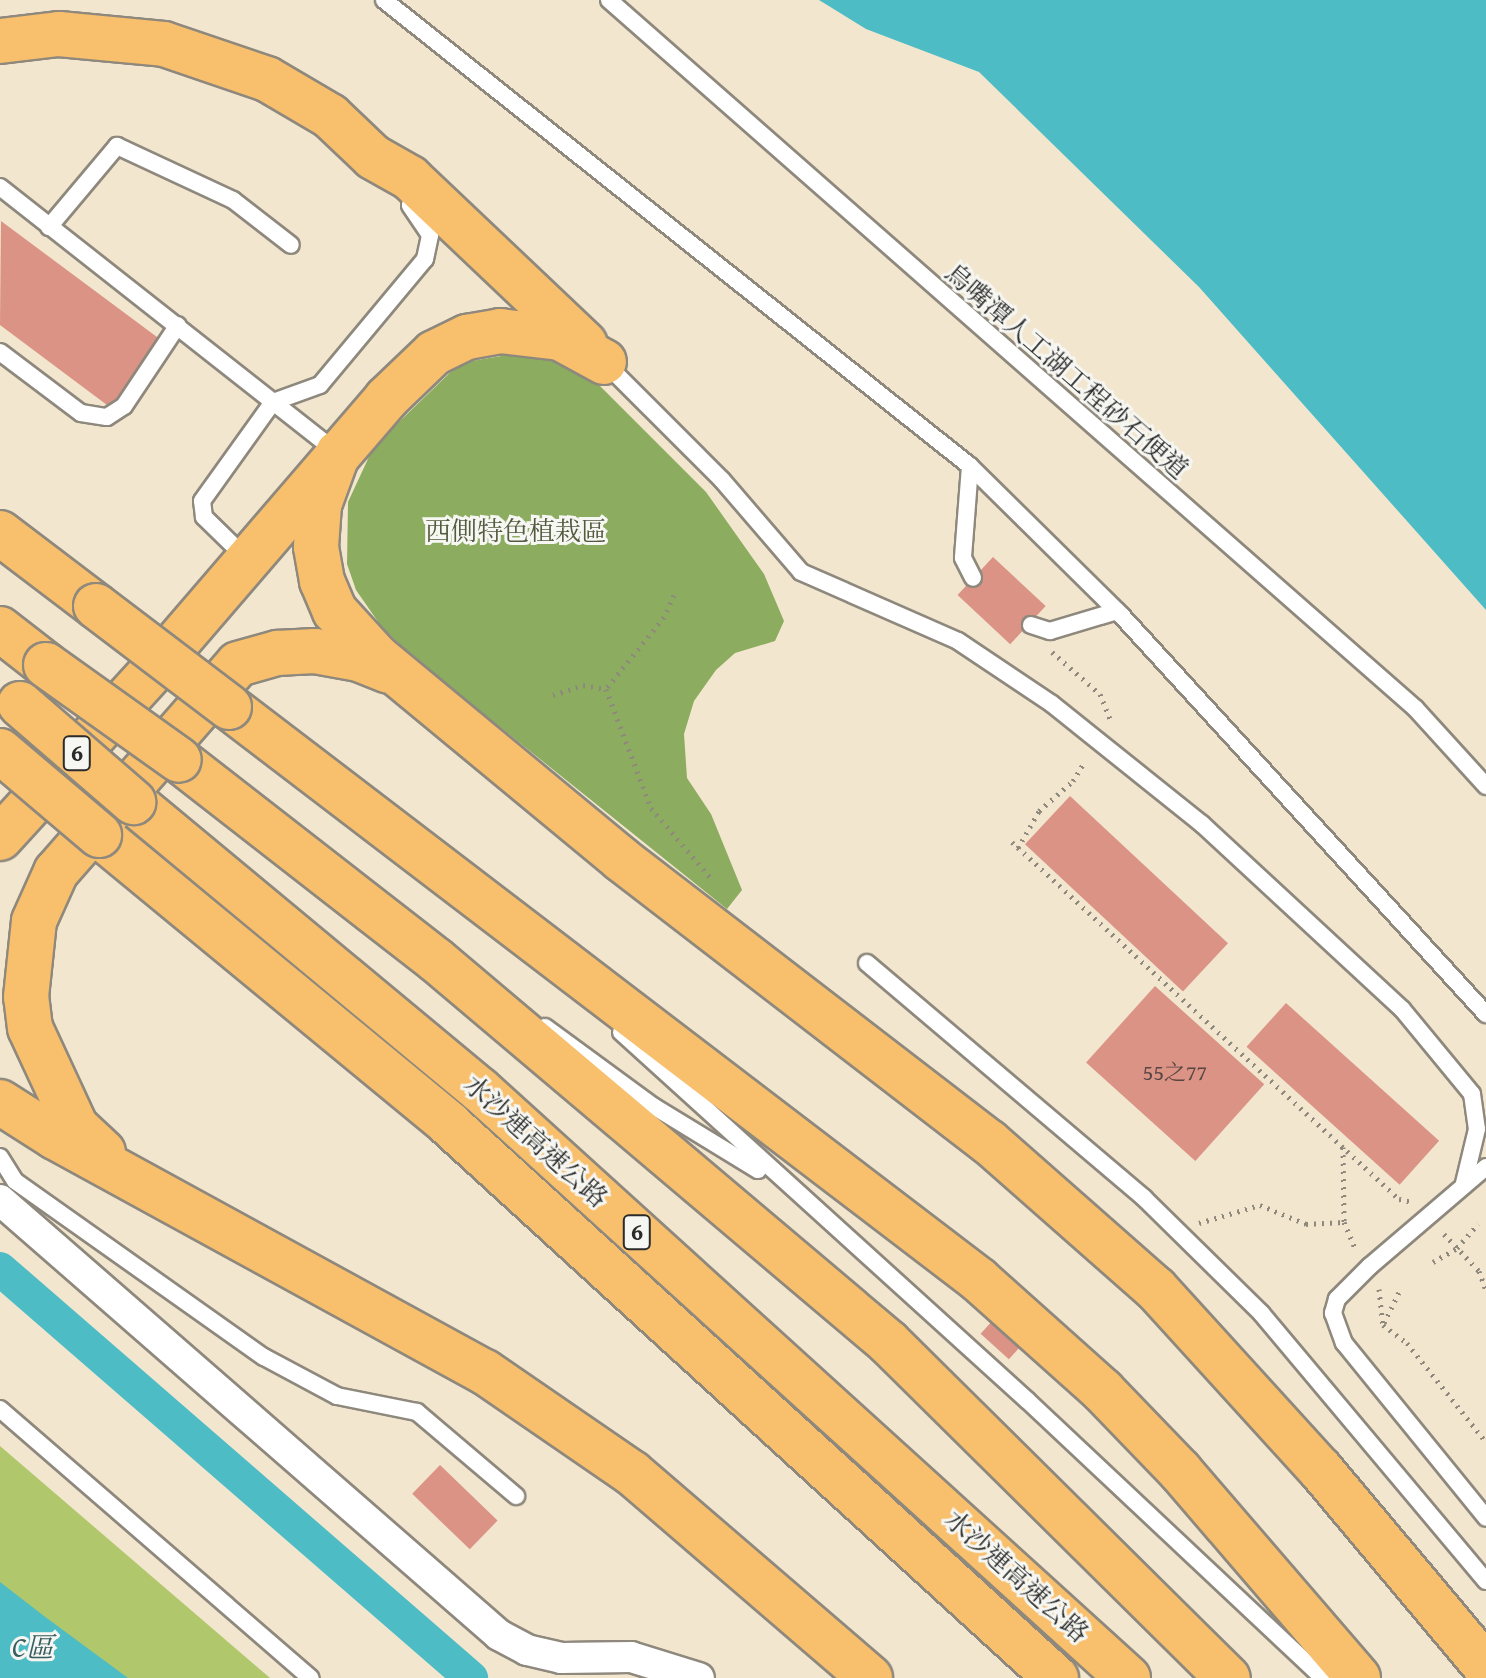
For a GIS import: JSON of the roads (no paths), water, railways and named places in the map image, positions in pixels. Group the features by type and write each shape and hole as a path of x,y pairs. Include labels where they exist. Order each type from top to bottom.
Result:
{"highway":[{"path":"0,41 59,34 116,38 225,61 330,116 373,157 410,178 604,362"},
{"path":"0,838 415,369 467,337 534,333 560,338 604,362"},
{"path":"338,453 319,505 316,547 322,581 335,611 399,676 621,859 989,1142 1156,1289 1320,1469 1486,1667"},
{"path":"0,533 979,1280 1103,1391 1180,1471 1358,1678"},
{"path":"0,629 179,760 436,960 888,1342 1228,1678"},
{"path":"148,1189 76,1127 44,1065 26,997 34,921 41,902 75,846 238,664 277,653 315,651 359,659 399,676"},
{"name":"水沙連高速公路","path":"10,696 480,1090 1128,1678"},
{"name":"水沙連高速公路","path":"0,751 449,1124 1056,1678"},
{"path":"0,1102 148,1189 485,1372 632,1473 870,1678"}],"street":[{"path":"0,1200 499,1635 527,1650 561,1658 631,1657 699,1678"}],"lane":[{"path":"384,0 970,466 1117,611 1486,1014"},
{"name":"烏嘴潭人工湖工程砂石便道","path":"609,0 1416,709 1486,786"},
{"path":"49,227 117,146 233,200 291,245"},
{"path":"248,559 204,517 202,501 273,402 320,385 425,259 430,235 424,222 373,157"},
{"path":"0,187 338,453"},
{"path":"0,352 81,413 107,417 124,406 178,325"},
{"path":"604,362 722,480 801,572 958,641 1052,704 1235,853 1402,1009 1472,1094 1477,1129 1464,1183"},
{"path":"970,466 963,558 973,578"},
{"path":"1031,625 1050,631 1117,611"},
{"path":"478,897 787,1187 1028,1401 1323,1678"},
{"path":"436,960 558,1035 653,1106 787,1187"},
{"path":"867,963 1144,1198 1261,1313 1486,1581"},
{"path":"0,1157 15,1181 264,1357 337,1396 417,1412 516,1496"},
{"path":"1486,1167 1347,1288 1333,1313 1344,1343 1486,1518"},
{"path":"0,1409 311,1678"}],"water":[{"path":"819,0 1486,0 1486,610 1199,287 979,72 866,29"},
{"name":"C區","path":"0,1582 44,1616 128,1678 0,1678"}],"waterway":[{"path":"0,1269 471,1678"}],"park label":[{"name":"西側特色植栽區","path":"516,531"}]}
